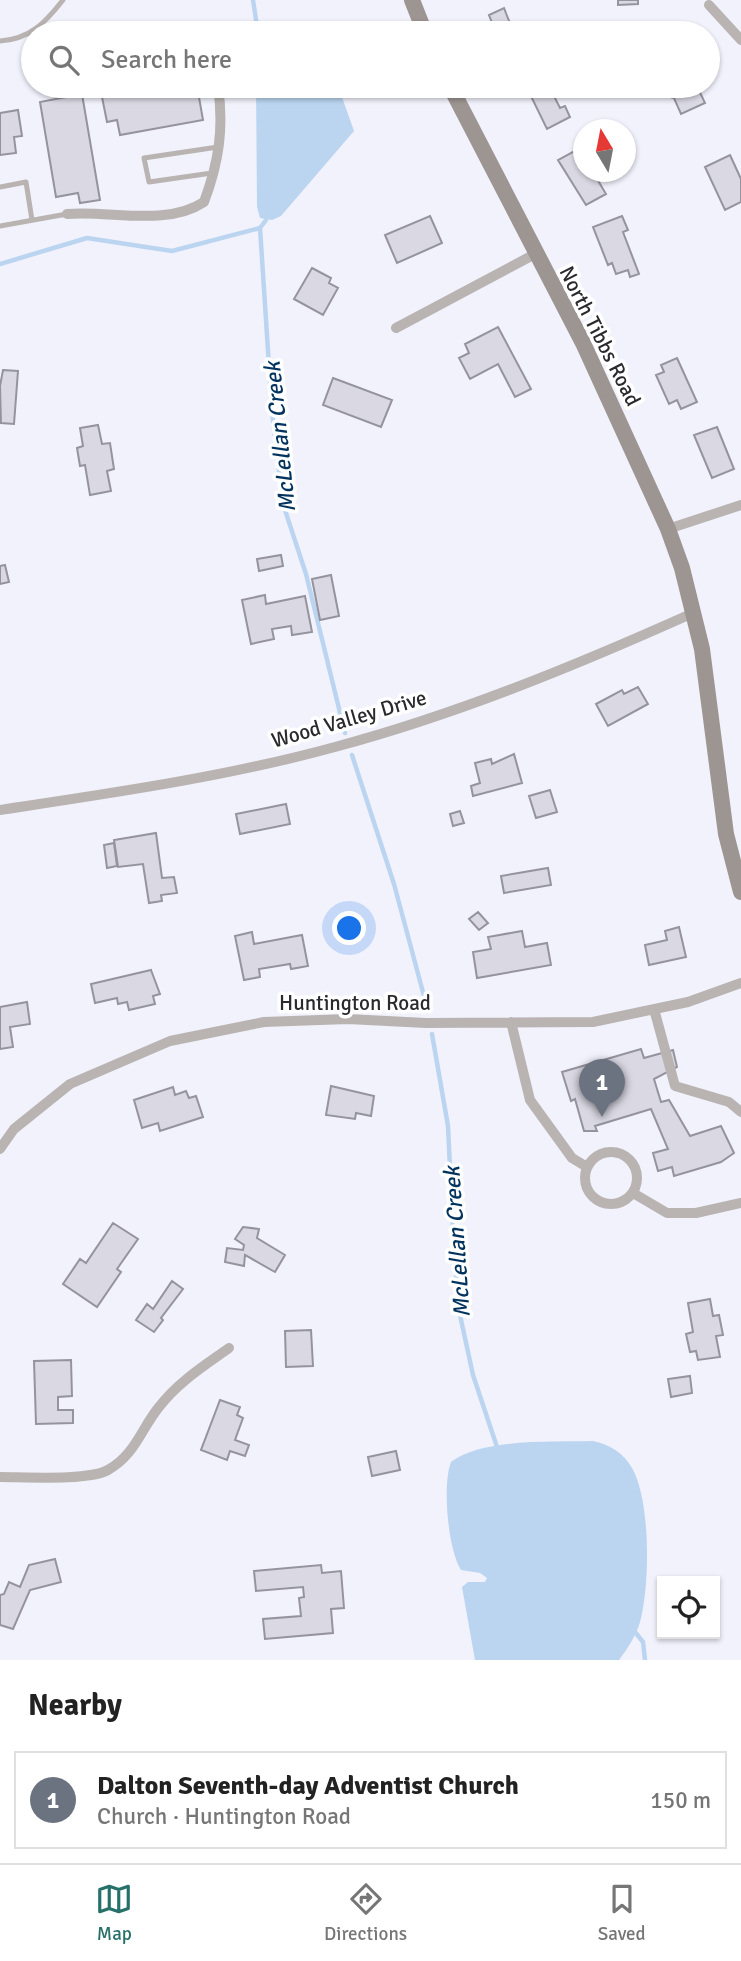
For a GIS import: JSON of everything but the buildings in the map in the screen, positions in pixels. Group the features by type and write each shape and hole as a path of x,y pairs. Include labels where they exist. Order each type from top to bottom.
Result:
{"street":[{"path":"412,0 420,21"},
{"path":"709,5 741,40"},
{"path":"67,214 96,211 166,216 192,210 204,202 215,173 221,146 220,98"},
{"name":"North Tibbs Road","path":"456,98 583,343 668,529 694,613 712,718 726,834 741,892"},
{"path":"396,328 535,254"},
{"path":"668,529 741,505"},
{"name":"Wood Valley Drive","path":"0,810 205,776 334,747 480,701 584,661 694,613"},
{"name":"Huntington Road","path":"0,1149 14,1129 70,1084 170,1041 264,1022 348,1018 593,1021 688,1002 741,983"},
{"path":"654,1009 675,1086 729,1102 741,1112"},
{"path":"512,1022 530,1100 572,1158 587,1167"},
{"path":"607,1152 624,1155 636,1168 637,1185 633,1193 620,1203 611,1205 595,1199 585,1184 587,1167 599,1154 607,1152"},
{"path":"633,1193 667,1213 696,1213 741,1203"},
{"path":"0,1477 67,1476 107,1471 136,1447 157,1409 180,1383 229,1348"}],"lane":[{"path":"45,21 63,0"},
{"path":"0,41 21,37"},
{"path":"215,173 149,182 145,158 221,146"},
{"path":"0,187 26,182 32,220"},
{"path":"0,226 67,214"}],"water":[{"path":"256,98 342,98 354,131 281,216 272,220 260,218 257,207"},
{"path":"593,1441 605,1444 625,1458 632,1468 643,1501 647,1544 646,1587 640,1622 634,1637 619,1660 475,1660 462,1587 468,1582 485,1582 487,1578 480,1573 461,1570 456,1561 447,1501 451,1462 464,1454 499,1445"}],"waterway":[{"name":"McLellan Creek","path":"253,0 256,21"},
{"name":"McLellan Creek","path":"266,220 260,228 272,412 283,504 306,574 345,733"},
{"path":"0,264 87,238 172,251 260,228"},
{"name":"McLellan Creek","path":"352,755 394,884 428,1011"},
{"name":"McLellan Creek","path":"432,1034 448,1126 460,1315 473,1375 497,1447"},
{"name":"McLellan Creek","path":"635,1632 643,1642 645,1660"}],"place":[{"name":"Dalton Seventh-day Adventist Church","path":"602,1117"}]}
